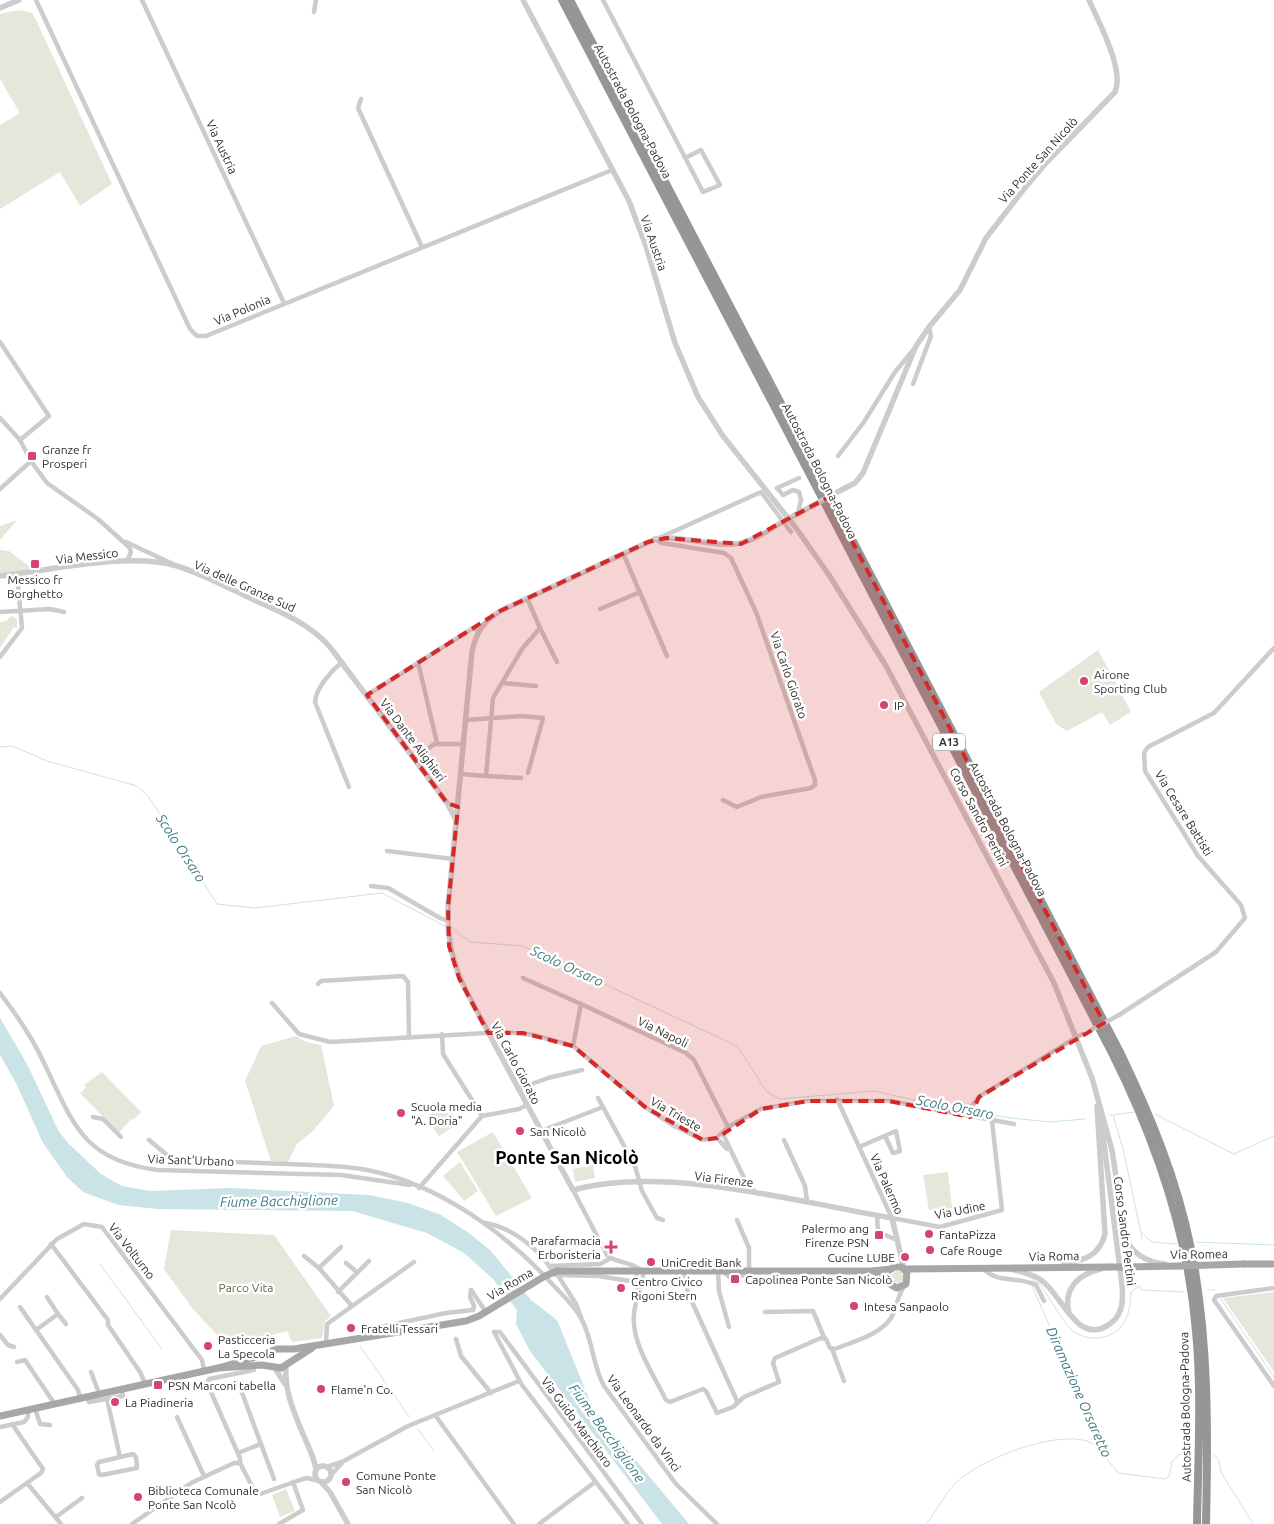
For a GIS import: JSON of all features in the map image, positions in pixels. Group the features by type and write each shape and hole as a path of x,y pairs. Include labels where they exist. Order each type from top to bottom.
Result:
{"highway":[{"name":"Autostrada Bologna-Padova","path":"562,0 1112,1053 1144,1120 1174,1209 1192,1297 1198,1376 1197,1524"},
{"name":"Autostrada Bologna-Padova","path":"570,0 1119,1050 1151,1118 1181,1208 1198,1289 1206,1374 1206,1524"}],"main road":[{"name":"Via Romea","path":"1125,1266 1273,1264"},
{"name":"Via Roma","path":"905,1269 924,1271 1125,1266"},
{"name":"Via Roma","path":"281,1348 294,1349 368,1335 458,1323 486,1312 543,1277 568,1270 749,1272 873,1271 892,1268"},
{"path":"889,1283 887,1274 892,1268 905,1269 908,1275 906,1283"},
{"path":"873,1271 897,1288 924,1271"},
{"path":"0,1416 204,1370 273,1366 281,1368 304,1352 324,1343"},
{"path":"218,1368 281,1348 288,1354 287,1364"},
{"path":"271,1352 269,1359 273,1366"}],"street":[{"path":"0,8 19,0"},
{"name":"Via Polonia","path":"36,0 190,329 197,336 206,336 612,170"},
{"name":"Via Austria","path":"142,0 284,303"},
{"path":"314,12 316,0"},
{"name":"Via Austria","path":"523,0 612,170 639,226 675,343 690,382 724,436 764,491"},
{"path":"603,0 685,158 703,192 720,184 701,150 685,158"},
{"name":"Via Ponte San Nicolò","path":"797,514 855,483 863,473 916,346 928,327 960,290 986,238 1024,189 1115,92 1118,79 1112,55 1089,0"},
{"path":"360,100 358,108 422,247"},
{"path":"913,384 931,336 928,327"},
{"path":"0,342 49,416 20,440"},
{"path":"838,456 864,422 903,360 916,346"},
{"name":"Via delle Granze Sud","path":"0,418 20,440 31,462 47,484 98,519 122,540 282,613 311,629 346,668"},
{"path":"0,489 31,462"},
{"path":"657,539 722,545 741,544 757,538 797,514 801,500 799,492 793,490 783,496 778,492 777,486 798,478"},
{"path":"367,695 471,629 479,630 490,618 526,598 764,491 791,532"},
{"name":"Corso Sandro Pertini","path":"764,491 829,575 886,666 923,732 1054,982 1083,1050 1112,1150 1125,1237 1128,1245 1136,1254 1154,1262 1180,1266"},
{"name":"Via Carlo Giorato","path":"657,539 662,543 724,554 731,558 756,612 815,780 815,785 811,788 761,797 741,806 734,806 723,800"},
{"path":"122,540 131,552 127,561"},
{"path":"623,553 667,656"},
{"name":"Via Messico","path":"0,576 127,561 177,566"},
{"path":"0,657 22,628 17,574"},
{"path":"600,609 640,592"},
{"path":"526,598 557,662"},
{"path":"0,612 50,609 64,612"},
{"path":"486,776 493,698 522,649 540,628"},
{"name":"Via Carlo Giorato","path":"479,630 472,652 453,859 448,922 451,954 456,971 490,1036 605,1251 611,1258"},
{"name":"Via Cesare Battisti","path":"970,1113 975,1101 989,1090 1072,1040 1119,1015 1216,952 1242,924 1245,918 1241,905 1206,867 1190,844 1145,771 1144,753 1148,747 1204,720 1214,713 1274,648"},
{"path":"342,662 335,668 317,692 315,702 349,787"},
{"path":"418,662 437,743"},
{"name":"Via Dante Alighieri","path":"346,668 453,811 456,827"},
{"path":"503,683 536,686"},
{"path":"466,720 521,716 543,718 528,773"},
{"path":"414,759 437,743 464,744"},
{"path":"462,774 521,778"},
{"path":"447,803 454,804 459,799"},
{"name":"Via Carlo Giorato","path":"453,811 459,799"},
{"path":"387,852 453,859"},
{"path":"371,886 388,888 448,922"},
{"path":"318,984 403,976 408,982 409,1036"},
{"name":"Via Napoli","path":"523,978 690,1056 728,1127"},
{"name":"Via Sant'Urbano","path":"0,993 18,1018 43,1060 74,1124 90,1143 115,1160 132,1167 157,1170 341,1175 412,1185"},
{"path":"272,1003 295,1032 308,1038 330,1042 442,1034 490,1036"},
{"path":"573,1046 581,1004"},
{"name":"Via Trieste","path":"490,1036 504,1032 542,1037 573,1046 624,1092 657,1116 703,1140 717,1138"},
{"path":"442,1034 443,1054 482,1116"},
{"path":"518,1089 548,1078 582,1070"},
{"name":"Corso Sandro Pertini","path":"1051,1268 1089,1258 1097,1251 1103,1241 1105,1227 1096,1094"},
{"name":"Corso Sandro Pertini","path":"1008,1268 1042,1280 1071,1317 1086,1328 1105,1327 1116,1318 1123,1301 1096,1094"},
{"path":"598,1098 635,1166 638,1181 657,1218 663,1220"},
{"path":"733,1156 717,1138 728,1127 753,1113 772,1106 838,1099 895,1102 970,1113 992,1121 1014,1124"},
{"name":"Via Palermo","path":"838,1099 892,1218 900,1258 905,1269"},
{"path":"419,1188 482,1116 519,1110 527,1105"},
{"path":"541,1132 603,1107"},
{"path":"93,1117 100,1117 121,1137"},
{"name":"Via Udine","path":"892,1218 940,1227 1002,1210 992,1121"},
{"name":"Via Palermo","path":"859,1147 896,1131 900,1151 893,1153 885,1136"},
{"path":"723,1134 746,1182 757,1194"},
{"name":"Via Sant'Urbano","path":"149,1140 167,1155 176,1159 349,1167 385,1174 425,1190 483,1223 513,1244 543,1277"},
{"path":"784,1140 805,1186 807,1201"},
{"path":"742,1172 742,1191"},
{"path":"425,1190 432,1175"},
{"name":"Via Firenze","path":"573,1190 602,1184 638,1181 742,1191 807,1201 892,1218"},
{"path":"742,1191 746,1182"},
{"path":"877,1216 878,1232 897,1240"},
{"path":"737,1220 749,1248 749,1272"},
{"name":"Via Sant'Urbano","path":"483,1223 497,1226 521,1239 551,1268"},
{"name":"Via Volturno","path":"0,1298 51,1244 84,1224 98,1226 106,1230 202,1360 204,1370"},
{"path":"51,1244 108,1320 108,1325 140,1372 144,1383"},
{"path":"319,1268 341,1247"},
{"path":"304,1256 319,1268 352,1306"},
{"path":"611,1258 634,1265 641,1272 643,1283 634,1312 635,1331 649,1365 668,1401 700,1389 706,1392 717,1413 733,1407 737,1401 779,1382 780,1380 773,1363 775,1358 824,1338"},
{"name":"Via Roma","path":"551,1268 600,1264 611,1258"},
{"path":"892,1268 900,1258"},
{"path":"338,1292 369,1261"},
{"path":"346,1262 357,1272"},
{"path":"324,1343 327,1324 414,1262"},
{"name":"Corso Sandro Pertini","path":"1071,1317 1068,1306 1068,1292 1082,1276 1110,1267"},
{"name":"Via Roma","path":"984,1269 989,1274 997,1277 1036,1285 1044,1301"},
{"path":"638,1299 637,1282 641,1272"},
{"path":"684,1272 688,1293 737,1401"},
{"path":"721,1272 719,1291 729,1326"},
{"name":"Via Leonardo da Vinci","path":"637,1282 598,1276 558,1276 580,1310 597,1374 604,1386 676,1484 688,1498 717,1524"},
{"name":"Via Leonardo da Vinci","path":"543,1277 581,1318"},
{"path":"637,1282 643,1283"},
{"path":"889,1283 897,1299"},
{"path":"832,1349 884,1326 894,1312 897,1299 906,1283"},
{"path":"1274,1288 1219,1295 1215,1298 1274,1386"},
{"path":"368,1335 370,1329 461,1310 468,1311 474,1308 469,1292 471,1290 486,1312"},
{"path":"47,1297 66,1324"},
{"path":"20,1307 83,1397 89,1402 123,1396 121,1388"},
{"path":"765,1312 813,1311 824,1338 832,1349 844,1381"},
{"path":"36,1330 58,1314"},
{"name":"Via Guido Marchioro","path":"519,1381 496,1341 494,1332 497,1331 642,1524"},
{"path":"0,1335 8,1345 14,1347"},
{"path":"456,1339 461,1356 491,1393"},
{"path":"17,1362 24,1360 54,1403"},
{"path":"286,1386 287,1364"},
{"path":"273,1366 286,1386 313,1457 315,1471 320,1481 330,1491 348,1524"},
{"path":"254,1370 209,1379 207,1383 238,1453 240,1463 257,1494 307,1478 315,1471 325,1466 342,1462 391,1434 519,1381 628,1524"},
{"path":"91,1372 99,1393"},
{"path":"238,1382 274,1478"},
{"path":"107,1399 120,1458"},
{"path":"0,1427 24,1422 31,1409"},
{"path":"31,1409 40,1424 50,1426"},
{"path":"435,1415 514,1524"},
{"path":"177,1417 204,1476"},
{"path":"0,1502 28,1483 43,1469 12,1424"},
{"path":"238,1453 261,1444"},
{"path":"133,1454 136,1456 138,1465 131,1470 102,1476 100,1474 99,1462 120,1458 133,1454"},
{"path":"313,1457 325,1466 330,1477 330,1491"},
{"path":"307,1478 320,1481 330,1477 342,1462"},
{"path":"132,1524 204,1476 234,1463 240,1463"},
{"path":"279,1524 303,1510 293,1482"},
{"path":"539,1524 595,1482"},
{"path":"28,1483 62,1524"},
{"path":"56,1517 82,1498"}],"highlighted area":[{"path":"829,497 1104,1023 979,1097 970,1117 889,1101 808,1101 761,1109 717,1138 703,1140 645,1107 573,1046 523,1033 488,1033 459,978 449,946 448,907 458,807 447,803 367,695 500,611 648,542 666,538 741,544"}],"green space":[{"path":"19,10 32,13 37,22 112,184 80,206 60,172 0,209 0,125 20,113 0,79 0,14"},
{"path":"17,520 0,540 0,526"},
{"path":"0,550 9,551 38,573 0,578"},
{"path":"11,616 17,619 17,629 14,627 0,648 0,622 6,621"},
{"name":"Airone Sporting Club","path":"1098,650 1131,712 1110,725 1102,712 1067,731 1056,724 1039,692"},
{"path":"296,1036 306,1042 321,1045 334,1106 313,1131 297,1144 288,1162 271,1161 245,1081 261,1046"},
{"path":"102,1072 141,1112 133,1120 131,1119 119,1133 80,1093 86,1087 84,1085"},
{"path":"446,1104 459,1123 439,1136 426,1117"},
{"path":"493,1132 532,1198 496,1216 457,1152"},
{"path":"460,1162 478,1191 464,1201 443,1176"},
{"path":"593,1165 595,1178 575,1182 573,1169"},
{"path":"948,1172 952,1208 929,1210 923,1175"},
{"name":"Parco Vita","path":"171,1230 274,1235 331,1316 325,1321 322,1338 292,1342 287,1331 227,1346 192,1308 164,1269"},
{"path":"900,1271 903,1272 903,1282 896,1283 893,1282 892,1275 893,1272"},
{"path":"1274,1292 1274,1372 1223,1298"},
{"path":"286,1489 295,1511 280,1517 272,1495"}],"water":[{"name":"Fiume Bacchiglione","path":"0,1018 27,1064 59,1132 101,1174 122,1186 150,1191 230,1188 369,1195 408,1203 441,1215 469,1233 491,1251 531,1300 557,1320 593,1409 689,1524 662,1524 530,1351 516,1324 517,1310 493,1279 464,1253 427,1233 352,1211 158,1209 118,1205 83,1192 67,1177 43,1143 17,1085 0,1055"}],"waterway":[{"name":"Scolo Orsaro","path":"0,747 12,746 47,761 137,786 148,796 217,904 255,908 382,893 445,926"},
{"name":"Scolo Orsaro","path":"451,927 470,942 523,946 737,1046 767,1092 780,1099 874,1091 959,1110 1011,1118 1050,1122 1085,1119"},
{"path":"1114,1115 1134,1112"},
{"path":"1155,1114 1234,1154 1274,1136"},
{"name":"Scolo Orsaro","path":"1110,1115 1113,1115 1124,1153 1142,1238"},
{"path":"1142,1233 1152,1242 1177,1244"},
{"path":"1196,1242 1274,1245"},
{"path":"100,1264 162,1349"},
{"name":"Diramazione Orsaretto","path":"1033,1280 1040,1284 1070,1329 1081,1335 1096,1338 1110,1335 1122,1326 1130,1305 1131,1292 1138,1287"},
{"name":"Scolo Orsaro","path":"1137,1284 1142,1290 1183,1292"},
{"name":"Diramazione Orsaretto","path":"1032,1286 1102,1446 1102,1452 1118,1473 1165,1479 1169,1476 1172,1462 1179,1454 1187,1454"},
{"name":"Scolo Orsaro","path":"1208,1290 1215,1290"},
{"name":"Scolo Orsaro","path":"1221,1299 1274,1377"},
{"path":"360,1346 410,1418"},
{"path":"418,1429 434,1451"},
{"path":"926,1524 958,1481 969,1472 1001,1456 1038,1443 1073,1439 1087,1441 1102,1452"},
{"name":"Diramazione Orsaretto","path":"1213,1454 1219,1460 1221,1472 1253,1524"}],"place":[{"name":"Granze fr Prosperi","path":"32,456"},
{"name":"Messico fr Borghetto","path":"35,564"},
{"name":"Airone Sporting Club","path":"1084,681"},
{"name":"IP","path":"884,705"},
{"name":"Scuola media \"A. Doria\"","path":"401,1113"},
{"name":"San Nicolò","path":"520,1131"},
{"name":"FantaPizza","path":"929,1234"},
{"name":"Palermo ang Firenze PSN","path":"879,1235"},
{"name":"Parafarmacia Erboristeria","path":"611,1247"},
{"name":"Cafe Rouge","path":"930,1250"},
{"name":"Cucine LUBE","path":"905,1257"},
{"name":"UniCredit Bank","path":"651,1262"},
{"name":"Capolinea Ponte San Nicolò","path":"735,1279"},
{"name":"Centro Civico Rigoni Stern","path":"621,1288"},
{"name":"Intesa Sanpaolo","path":"854,1306"},
{"name":"Fratelli Tessari","path":"351,1328"},
{"name":"Pasticceria La Specola","path":"208,1346"},
{"name":"PSN Marconi tabella","path":"158,1385"},
{"name":"Flame'n Co.","path":"321,1389"},
{"name":"La Piadineria","path":"115,1402"},
{"name":"Comune Ponte San Nicolò","path":"346,1482"},
{"name":"Biblioteca Comunale Ponte San Ncolò","path":"138,1497"}],"district":[{"name":"Ponte San Nicolò","path":"567,1157"}]}
